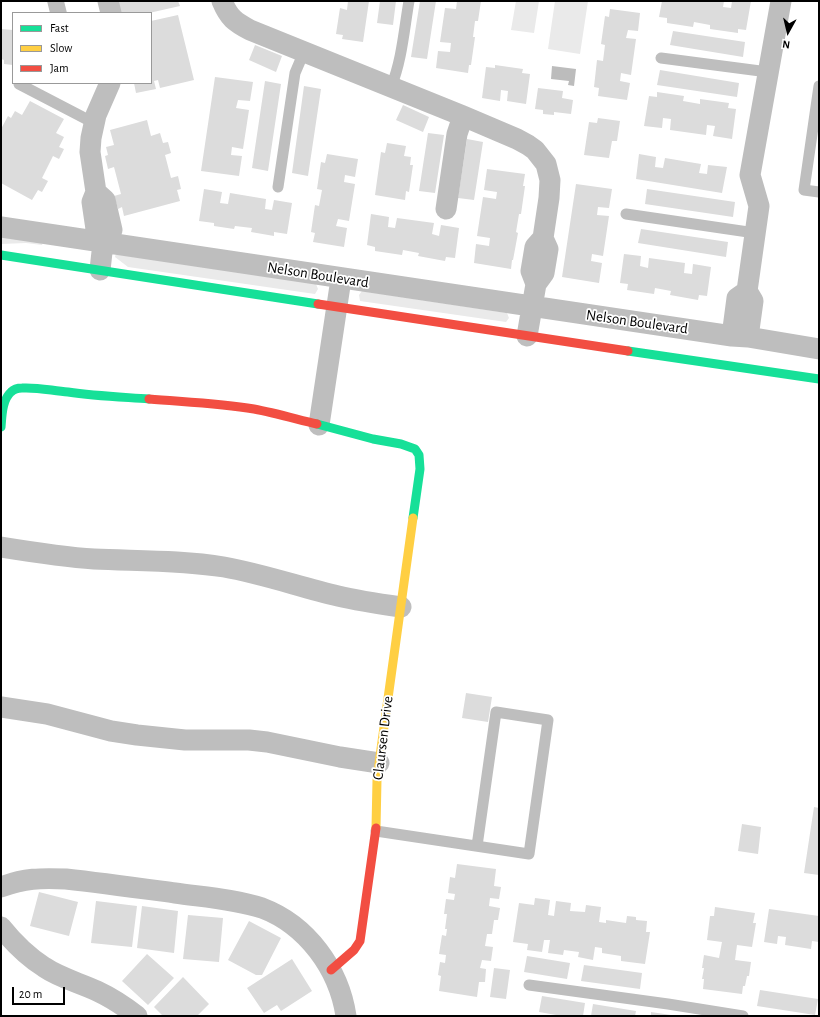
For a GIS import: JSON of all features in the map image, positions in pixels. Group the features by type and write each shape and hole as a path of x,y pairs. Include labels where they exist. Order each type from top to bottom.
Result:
{"street":[{"path":"108,1 111,12"},
{"path":"222,1 231,17 239,24 250,30 463,116 517,139 535,150 546,164 549,176 550,188 543,238 548,249 544,273 536,284 527,336"},
{"path":"737,367 741,337 752,301 747,291 759,206 750,175 781,1"},
{"path":"100,270 103,243 112,230 105,200 96,192 90,152 97,110 110,84"},
{"path":"446,209 457,134 463,116"},
{"name":"Nelson Boulevard","path":"1,227 819,349"},
{"name":"Nelson Boulevard","path":"1,255 527,336 819,379"},
{"path":"1,427 6,398 9,393 15,389 23,388 231,406 276,414 319,425 341,278"},
{"name":"Claursen Drive","path":"319,425 372,439 403,444 414,448 419,453 420,460 379,763 376,831 360,941 354,950 331,970"},
{"path":"1,547 93,559 196,564 223,567 339,596 401,607"},
{"path":"1,707 47,714 112,731 137,735 185,740 249,740 267,742 334,756 379,763"},
{"path":"1,887 30,879 66,879 229,901 262,908 293,926 322,956 331,970 339,988 346,1016"},
{"path":"1,926 12,941 44,968 112,999 137,1016"}],"lane":[{"path":"391,87 396,76 401,54 409,1"},
{"path":"278,187 295,73 304,52"},
{"path":"661,58 768,72"},
{"path":"19,84 94,123"},
{"path":"819,86 804,190 819,192"},
{"path":"626,214 755,233"},
{"path":"376,831 529,854 548,720 496,712 477,846"},
{"path":"529,985 743,1016"}],"shaded area":[{"path":"47,1 64,1 67,12 50,12"},
{"path":"516,1 539,1 534,33 511,30"},
{"path":"555,1 588,1 580,54 548,49"},
{"path":"552,66 576,69 574,86 568,85 569,81 551,79"},
{"path":"1,236 43,242 42,245 26,243 1,244"},
{"path":"116,253 316,284 318,289 315,294 128,267 115,257"},
{"path":"362,291 507,313 509,318 506,322 360,301 359,295"}],"building":[{"path":"118,1 178,1 180,6 152,12 120,12"},
{"path":"348,1 369,1 363,42 342,39 343,35 336,34 340,8 347,10"},
{"path":"380,1 396,1 393,25 377,23"},
{"path":"420,1 436,1 427,59 411,57"},
{"path":"457,1 481,1 478,21 475,21 473,37 475,37 471,65 469,65 468,73 436,68 438,51 450,52 451,43 440,42 445,8 456,9"},
{"path":"662,1 724,1 723,7 731,8 732,1 751,1 746,30 738,29 738,33 710,29 710,25 694,22 693,27 667,23 667,18 659,17"},
{"path":"610,9 640,13 638,31 628,30 626,38 636,39 631,75 621,73 620,81 630,83 627,100 598,96 599,88 594,87 597,60 603,61 605,45 601,44 605,16 609,17"},
{"path":"178,15 194,80 160,88 158,80 154,81 156,89 136,93 134,84 152,84 152,21"},
{"path":"1,29 12,30 12,65 4,64 4,60 1,59"},
{"path":"673,31 745,42 743,57 670,45"},
{"path":"255,45 282,56 276,72 249,60"},
{"path":"495,65 523,69 522,73 530,74 526,104 507,101 508,91 501,90 500,101 482,98 486,67 495,68"},
{"path":"660,70 739,83 737,97 657,85"},
{"path":"215,77 253,82 250,101 238,100 236,108 249,110 243,149 232,147 231,155 242,156 239,176 201,171"},
{"path":"265,81 281,84 268,171 252,168"},
{"path":"304,86 321,89 308,176 292,173"},
{"path":"538,88 563,91 562,98 573,100 571,114 554,112 554,115 543,114 543,110 535,109"},
{"path":"657,92 684,96 683,101 700,104 700,99 729,103 728,108 736,109 732,139 713,136 715,126 707,125 706,135 670,130 671,119 663,118 662,128 644,126 649,96 657,97"},
{"path":"30,101 64,119 56,133 64,137 59,147 64,149 59,159 53,156 42,178 48,181 42,192 38,190 32,200 1,183 1,129 8,116 11,118 15,111 22,115"},
{"path":"403,105 429,117 423,132 396,120"},
{"path":"598,118 620,121 617,141 612,141 609,158 584,155 589,122 597,123"},
{"path":"147,120 151,136 160,133 163,143 168,142 171,153 165,155 171,178 178,176 181,189 177,190 180,201 124,216 122,207 118,209 114,196 121,194 114,167 108,169 105,156 108,155 106,147 114,145 110,130"},
{"path":"428,133 444,135 435,193 419,191"},
{"path":"467,139 483,142 474,200 458,198"},
{"path":"387,143 406,146 404,156 411,157 410,165 413,165 409,192 406,191 405,200 375,195 381,152 385,153"},
{"path":"327,154 358,159 355,177 345,175 344,182 355,184 349,221 338,219 336,226 347,228 344,247 313,242 315,233 311,232 315,205 319,206 322,190 317,189 321,162 325,163"},
{"path":"639,154 656,157 655,167 663,168 665,158 701,164 699,173 707,174 708,165 727,167 722,193 636,179"},
{"path":"487,169 525,174 521,214 519,214 516,232 518,233 511,269 474,263 476,244 489,246 490,238 477,236 483,197 496,199 497,192 484,190"},
{"path":"576,184 612,189 609,208 598,207 597,215 609,216 603,256 592,254 591,261 602,263 599,283 562,277"},
{"path":"204,189 222,192 220,203 228,204 230,193 266,199 265,209 272,210 274,200 292,203 287,234 274,232 274,236 251,232 252,228 235,226 234,229 214,226 214,223 199,221"},
{"path":"647,189 735,202 733,217 645,204"},
{"path":"371,214 389,217 388,227 395,228 397,218 434,223 432,234 439,236 441,225 459,228 455,258 446,257 445,261 418,256 419,253 403,250 402,255 375,251 375,247 367,245"},
{"path":"641,229 728,242 726,257 638,243"},
{"path":"624,254 641,256 640,266 648,268 649,258 685,263 684,273 692,274 693,264 711,267 707,296 699,295 698,300 670,295 671,291 655,288 654,294 627,290 628,284 620,283"},
{"path":"466,693 492,697 488,722 462,718"},
{"path":"814,807 819,808 819,875 804,873"},
{"path":"742,824 761,827 758,854 738,851"},
{"path":"457,864 496,869 494,886 501,887 499,899 490,898 489,906 500,908 498,920 494,920 492,934 487,934 485,946 493,947 491,961 482,960 480,968 486,969 485,982 479,982 477,997 439,991 441,976 438,975 440,962 445,963 446,955 439,954 442,935 446,936 447,929 445,929 447,914 444,914 446,899 454,900 455,894 448,893 450,877 455,878"},
{"path":"39,892 78,902 69,936 30,926"},
{"path":"535,898 550,900 548,915 554,916 556,901 571,903 570,911 585,912 586,905 601,907 599,922 606,923 606,920 626,923 627,916 636,917 636,920 647,921 646,932 650,932 645,964 621,961 621,956 602,953 602,948 595,947 593,960 578,957 579,952 564,950 563,955 548,953 550,940 544,940 542,952 527,950 528,944 513,942 519,903 534,905"},
{"path":"96,901 137,906 132,947 91,943"},
{"path":"142,906 178,911 174,953 137,948"},
{"path":"715,907 755,913 753,923 756,923 752,947 737,945 735,960 751,962 749,976 747,976 745,986 743,986 742,994 703,989 704,979 702,979 704,968 702,968 704,955 719,958 722,942 707,940 710,916 714,916"},
{"path":"769,909 819,916 819,942 812,941 811,949 785,945 786,937 778,936 777,944 764,942"},
{"path":"188,915 223,918 219,962 183,959"},
{"path":"249,921 281,938 262,975 256,975 228,960"},
{"path":"147,954 174,978 148,1005 122,981"},
{"path":"527,956 570,963 567,979 524,972"},
{"path":"292,959 312,991 281,1011 277,1005 264,1013 247,988"},
{"path":"584,965 642,973 640,989 581,981"},
{"path":"494,968 510,970 506,999 490,997"},
{"path":"183,977 209,1004 197,1016 163,1016 154,1007"},
{"path":"760,990 818,999 815,1015 757,1006"},
{"path":"542,996 585,1003 583,1016 562,1016 539,1012"},
{"path":"593,1004 636,1011 635,1016 591,1016"},
{"path":"651,1012 671,1015 671,1016 651,1016"}],"traffic: fast":[{"path":"1,255 318,304"},
{"path":"628,351 819,379"},
{"path":"1,427 3,408 6,399 13,390 18,388 34,388 149,399"},
{"path":"317,424 373,439 401,444 415,449 419,455 420,469 413,518"}],"traffic: slow":[{"path":"376,828 377,780 413,518"}],"traffic: jam":[{"path":"318,304 628,351"},
{"path":"149,399 241,407 270,412 317,424"},
{"path":"331,970 354,950 360,941 376,828"}]}
